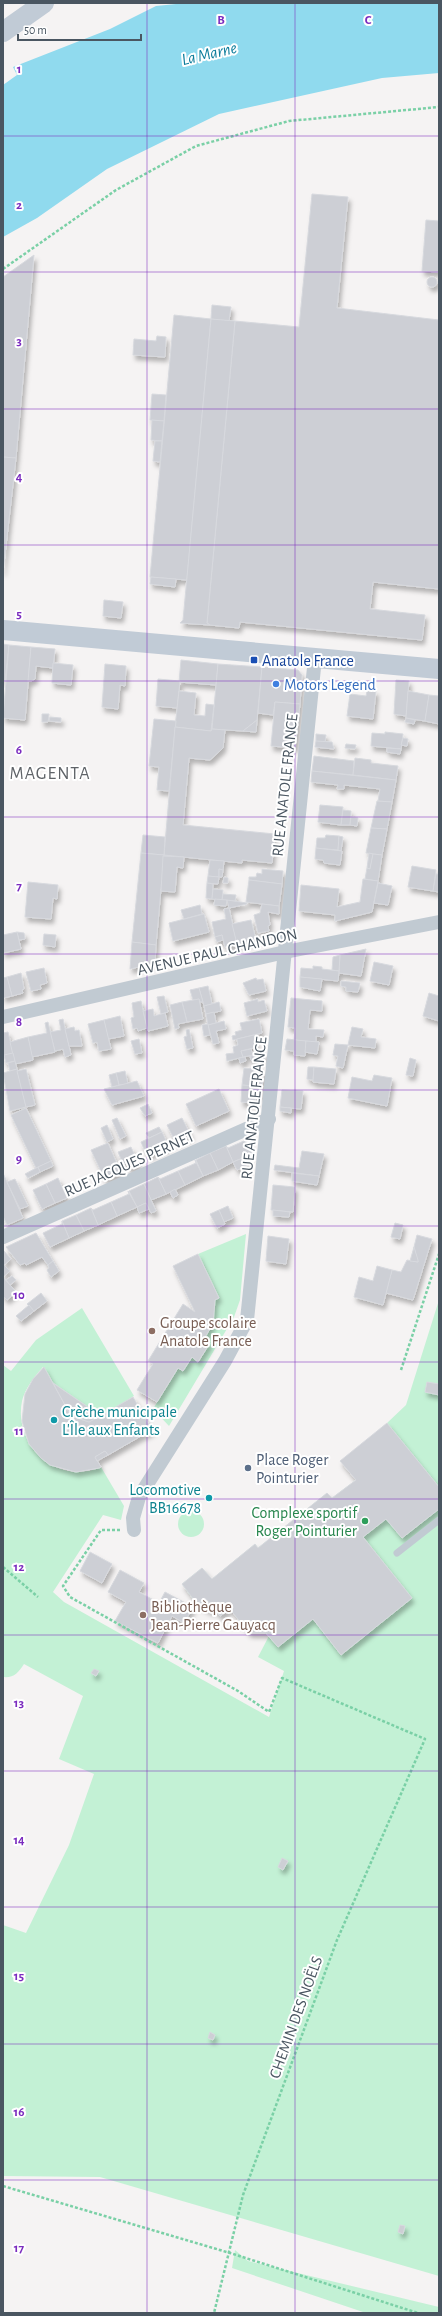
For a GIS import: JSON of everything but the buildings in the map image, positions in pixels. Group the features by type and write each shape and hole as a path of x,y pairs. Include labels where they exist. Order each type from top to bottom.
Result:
{"main road":[{"path":"3,32 39,5"},
{"path":"3,630 439,669"}],"street":[{"name":"RUE ANATOLE FRANCE","path":"134,1530 133,1518 140,1497 225,1361 247,1320 269,1119 315,658"},
{"name":"AVENUE PAUL CHANDON","path":"3,1017 285,952 439,922"},
{"name":"RUE JACQUES PERNET","path":"3,1237 269,1119"}],"lane":[{"path":"397,1553 439,1520"}],"path":[{"path":"3,269 116,190 196,146 289,120 439,107"},
{"path":"401,1370 439,1254"},
{"name":"CHEMIN DES NOËLS","path":"134,1530 101,1530 63,1586 70,1597 238,1691 269,1712 282,1678 425,1740 337,1940 243,2195 230,2253 214,2313"},
{"path":"3,1567 38,1597"},
{"path":"3,2186 230,2253 418,2313"}],"green space":[{"path":"246,1234 240,1300 234,1317 169,1426 153,1409 178,1368 183,1371 192,1357 199,1361 210,1343 204,1339 213,1324 215,1300 219,1298 198,1254"},
{"path":"439,1300 439,2276 100,2177 3,2176 3,1925 26,1933 69,1845 94,1774 59,1759 83,1696 24,1664 15,1674 10,1677 3,1677 3,1365 11,1371 36,1340 82,1308 134,1396 101,1416 53,1383 43,1367 25,1391 22,1401 21,1418 24,1433 32,1447 42,1458 55,1466 69,1471 85,1471 101,1467 124,1506 121,1520 103,1515 53,1592 64,1602 269,1717 284,1671 258,1657 269,1636 265,1633 249,1633 230,1609 220,1616 215,1610 205,1609 192,1598 182,1584 202,1568 212,1579 255,1544 258,1548 327,1493 332,1498 356,1480 387,1423 406,1405"},
{"path":"191,1511 200,1515 204,1524 200,1533 191,1537 182,1533 178,1524 182,1515"},
{"path":"235,2250 248,2261 439,2307 439,2313 366,2313 232,2268"}],"water":[{"name":"La Marne","path":"186,3 439,3 439,73 382,78 219,114 107,169 37,218 3,237 3,85 17,75 13,67 110,29 156,6"}],"place":[{"name":"Anatole France","path":"254,660"},
{"name":"Motors Legend","path":"276,684"},
{"name":"Groupe scolaire Anatole France","path":"152,1331"},
{"name":"Crèche municipale L'Île aux Enfants","path":"54,1420"},
{"name":"Place Roger Pointurier","path":"248,1468"},
{"name":"Locomotive BB16678","path":"209,1498"},
{"name":"Complexe sportif Roger Pointurier","path":"365,1521"},
{"name":"Bibliothèque Jean-Pierre Gauyacq","path":"143,1615"}],"district":[{"name":"MAGENTA","path":"50,773"}]}
